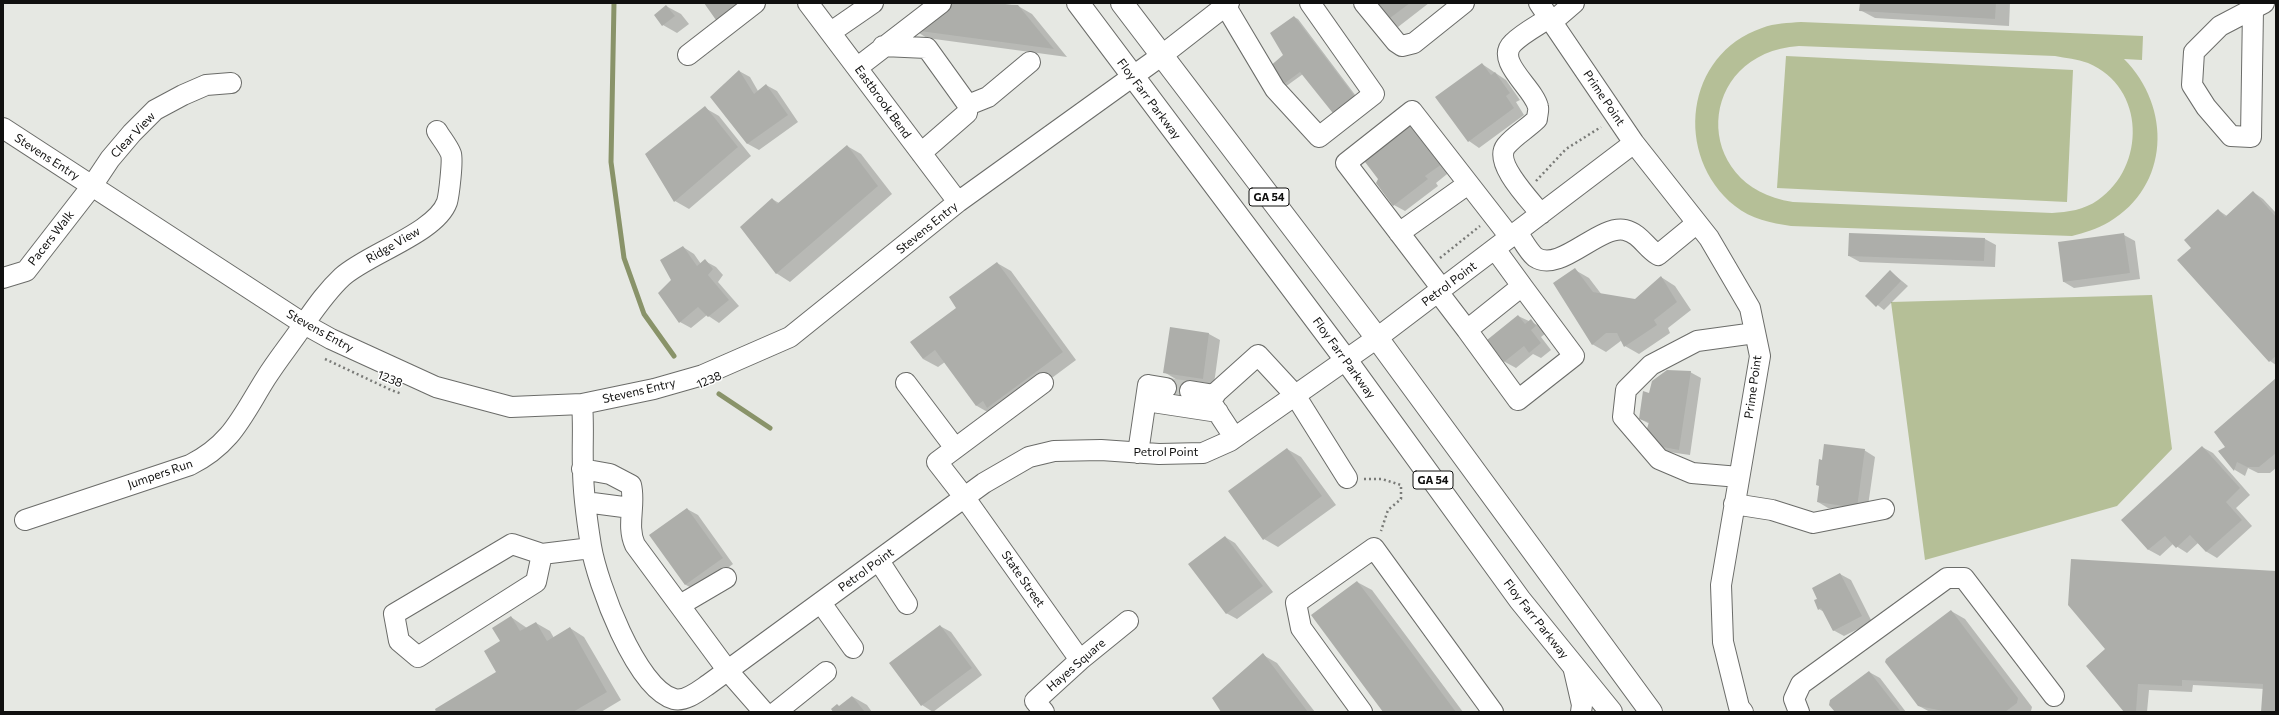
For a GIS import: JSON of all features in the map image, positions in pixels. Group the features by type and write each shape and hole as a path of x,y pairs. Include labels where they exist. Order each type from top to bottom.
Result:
{"main road":[{"name":"Floy Farr Parkway","path":"1078,3 1346,360 1520,600 1611,712"},
{"name":"GA 54","path":"1122,3 1377,338 1652,712"}],"street":[{"path":"688,55 755,3"},
{"name":"Eastbrook Bend","path":"808,3 858,67 958,202"},
{"path":"831,32 873,3"},
{"path":"858,67 883,46 941,3"},
{"path":"1227,4 1275,89 1319,137 1374,94 1310,3"},
{"path":"1364,3 1396,42 1402,46 1414,43 1464,3"},
{"path":"1540,214 1505,168 1503,156 1505,148 1537,119 1538,107 1532,94 1509,63 1508,52 1512,44 1546,14 1574,3"},
{"name":"Stevens Entry","path":"3,128 304,324 331,340 436,387 511,407 582,404 654,389 703,375 790,337 958,202 1161,56 1227,4"},
{"path":"2259,6 2251,137 2231,136 2206,107 2192,85 2194,52 2220,26 2259,6"},
{"name":"Prime Point","path":"1546,14 1634,143 1709,238 1750,308 1760,356 1721,586 1723,642 1739,707 1743,712"},
{"path":"883,46 926,48 968,105 967,113 921,153"},
{"path":"968,105 988,97 1030,62"},
{"name":"Clear View","path":"92,186 110,159 132,133 156,110 183,94 206,85 231,82"},
{"path":"1412,111 1468,184 1507,239 1522,286 1574,356 1518,400 1467,330 1426,268 1346,163 1412,111"},
{"name":"Ridge View","path":"304,324 320,300 342,276 378,253 421,230 439,214 447,202 451,155 436,131"},
{"name":"Petrol Point","path":"674,706 694,695 728,671 984,483 1029,457 1054,451 1101,450 1203,453 1234,437 1377,338 1634,143"},
{"path":"1400,233 1468,184"},
{"name":"Pacers Walk","path":"3,278 26,271 92,186"},
{"path":"1507,239 1546,261 1566,255 1609,232 1624,230 1639,235 1648,249 1658,255 1697,223"},
{"path":"1467,330 1522,286"},
{"name":"Jumpers Run","path":"25,520 162,476 205,458 222,445 239,423 267,377 304,324"},
{"path":"1739,477 1692,473 1659,459 1622,417 1626,390 1651,365 1697,341 1755,333"},
{"path":"1216,404 1258,355 1294,395 1347,478"},
{"path":"906,383 955,448 1043,382"},
{"path":"1138,452 1148,385 1166,388"},
{"path":"1190,391 1216,404 1234,437"},
{"path":"1146,402 1216,404"},
{"path":"582,404 582,469 591,548 609,605 634,658 652,684 674,706"},
{"name":"State Street","path":"955,448 937,462 965,498 1080,660"},
{"path":"582,469 610,474 626,481 631,485 633,492 631,508 631,535 635,544 728,671 764,712"},
{"path":"585,502 631,508"},
{"path":"1734,504 1772,510 1813,523 1884,509"},
{"path":"542,554 536,582 418,657 399,642 394,614 512,544 542,554 591,548"},
{"path":"1362,712 1301,628 1296,602 1374,548 1493,712"},
{"path":"879,561 907,604"},
{"path":"680,605 726,578"},
{"path":"1799,712 1794,699 1800,684 1947,578 1964,578 2054,696"},
{"path":"821,603 853,648"},
{"name":"Hayes Square","path":"1044,712 1035,700 1080,660 1128,621"},
{"path":"1573,666 1582,705 1581,712"},
{"path":"776,712 826,672"}],"path":[{"path":"1534,184 1566,149 1618,119"},
{"path":"1426,268 1482,225"},
{"name":"1238","path":"320,356 391,390 405,394"},
{"path":"1347,478 1382,479 1401,485 1401,499 1388,510 1374,548"}],"green space":[{"path":"1801,22 2143,36 2142,60 2124,59 2140,78 2150,100 2156,122 2157,145 2153,167 2144,188 2129,207 2109,222 2072,236 1791,226 1769,222 1754,217 1735,206 1715,185 1702,161 1696,135 1696,108 1703,83 1717,60 1736,41 1767,26","holes":["1799,46 2055,56 2088,63 2107,74 2121,90 2129,108 2133,128 2131,148 2125,168 2114,186 2098,200 2076,210 2052,213 1793,202 1759,191 1736,172 1722,148 1718,121 1724,94 1740,71 1765,54"]},
{"path":"1786,56 2073,70 2067,202 1777,188"},
{"path":"2152,295 2172,449 2117,506 1925,560 1891,302"}],"building":[{"path":"704,3 739,3 716,20"},
{"path":"949,3 1018,5 1054,49 912,30"},
{"path":"1377,3 1410,3 1386,21 1374,5"},
{"path":"1860,3 1996,3 1995,19 1859,11"},
{"path":"666,5 675,16 662,26 654,15"},
{"path":"1294,16 1359,102 1336,117 1300,72 1281,86 1268,68 1283,55 1270,33"},
{"path":"1482,63 1491,75 1495,72 1510,93 1506,96 1514,108 1468,142 1435,97"},
{"path":"739,70 754,94 766,84 788,115 747,144 710,97"},
{"path":"705,106 738,147 674,202 645,154"},
{"path":"1410,121 1442,164 1425,176 1428,179 1393,206 1376,183 1378,179 1362,158"},
{"path":"847,145 878,186 776,274 740,227 772,198 777,204"},
{"path":"2253,191 2276,217 2276,356 2269,362 2177,260 2191,248 2184,240 2218,209 2225,217"},
{"path":"1849,233 1985,238 1984,261 1848,256"},
{"path":"2124,233 2130,273 2063,282 2058,242"},
{"path":"683,246 697,266 705,259 713,269 708,275 729,300 708,317 698,307 679,323 658,293 671,280 660,260"},
{"path":"997,262 1063,352 987,408 983,401 976,406 935,350 923,359 910,342 956,308 949,297"},
{"path":"1575,268 1593,292 1635,299 1661,276 1677,302 1654,320 1657,325 1624,347 1617,333 1606,333 1592,345 1553,283"},
{"path":"1890,270 1901,281 1876,307 1865,296"},
{"path":"1518,315 1525,324 1531,319 1536,326 1531,330 1541,343 1529,353 1524,346 1504,362 1487,340"},
{"path":"1170,327 1209,333 1203,379 1163,373"},
{"path":"1667,370 1691,371 1679,450 1657,446 1646,432 1649,422 1639,419 1643,391 1649,393 1652,381"},
{"path":"1167,378 1191,381 1188,404 1164,401"},
{"path":"2276,378 2276,453 2259,467 2247,467 2237,462 2234,471 2218,451 2225,447 2214,432"},
{"path":"1824,444 1865,449 1857,508 1817,502 1819,486 1816,485 1819,459 1822,460"},
{"path":"2202,446 2240,488 2226,502 2242,520 2206,552 2190,535 2176,548 2165,536 2148,550 2121,520"},
{"path":"1287,448 1322,496 1263,540 1228,491"},
{"path":"687,508 723,558 685,585 649,535"},
{"path":"1225,536 1263,586 1226,614 1188,564"},
{"path":"2071,559 2276,571 2276,712 2261,712 2263,684 2182,680 2182,686 2138,684 2136,712 2124,712 2086,666 2105,649 2068,605"},
{"path":"1840,573 1862,616 1833,631 1821,608 1818,610 1814,600 1817,599 1812,588"},
{"path":"1357,581 1456,712 1383,712 1311,615"},
{"path":"1951,610 2018,698 2017,703 2005,712 1948,712 1918,706 1885,662 1886,659"},
{"path":"511,616 520,631 536,622 547,641 570,627 607,692 573,712 436,712 435,709 496,672 484,651 500,641 492,628"},
{"path":"940,625 972,668 921,706 889,663"},
{"path":"1263,653 1308,712 1221,712 1212,698"},
{"path":"1869,671 1901,712 1835,712 1829,705 1830,700"},
{"path":"852,696 865,712 833,712 831,709 837,704 839,706"}],"waterway":[{"path":"614,3 611,162 624,258 644,314 674,356"},
{"path":"719,394 770,428"}],"tunnel":[{"path":"1166,388 1190,391"}]}
